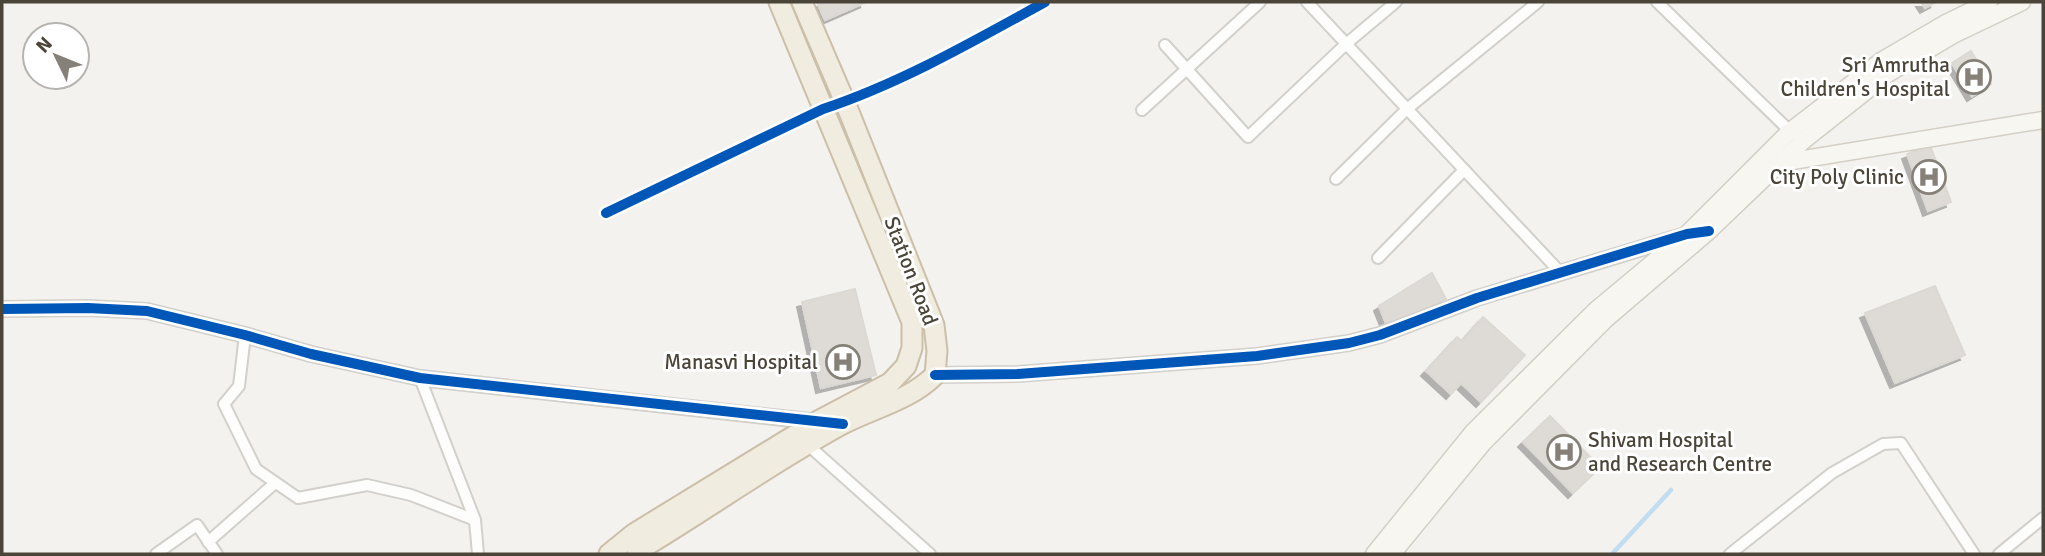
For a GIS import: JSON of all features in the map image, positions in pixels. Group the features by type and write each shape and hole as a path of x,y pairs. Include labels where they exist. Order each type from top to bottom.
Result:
{"highway":[{"name":"Station Road","path":"609,554 635,533 818,422 890,383 906,366 912,348 912,322 779,2"},
{"name":"Station Road","path":"802,2 934,325 937,351 935,375"},
{"path":"637,554 842,424 915,392 935,375"}],"main road":[{"path":"1374,554 1473,432 1596,310 1687,234 1754,169 1881,61 1946,23 1989,2"},
{"path":"1392,554 1493,432 1605,320 1709,231 1780,163 1796,136 1889,73 1953,35 2022,2"},
{"path":"1754,169 2043,120"}],"street":[{"path":"606,213 823,109 845,102 953,52 1045,2"},
{"path":"1142,110 1260,2"},
{"path":"1307,2 1560,272"},
{"path":"1165,45 1248,137 1346,44 1396,2"},
{"path":"1336,180 1407,109 1538,2"},
{"path":"1657,2 1796,136"},
{"path":"1378,258 1464,170"},
{"path":"935,375 1018,374 1231,358 1349,342 1380,335 1477,298 1560,272 1687,234 1709,231"},
{"path":"2,309 88,308 147,312 311,354 420,378 842,424"},
{"path":"245,335 239,386 223,404 256,469 298,498 368,485 411,495 475,520"},
{"path":"420,378 475,520 478,554"},
{"path":"1734,553 1832,473 1883,444 1902,443 1974,554"},
{"path":"808,445 930,554"},
{"path":"208,542 275,483"},
{"path":"1999,554 2043,518"},
{"path":"156,554 197,525 217,554"}],"building":[{"path":"817,2 866,2 825,20"},
{"path":"1921,2 1936,2 1925,8"},
{"path":"1971,51 1991,84 1972,96 1952,63"},
{"path":"1930,145 1951,202 1928,211 1907,154"},
{"path":"1432,273 1446,299 1387,326 1379,306"},
{"path":"1935,286 1965,355 1895,383 1865,313"},
{"path":"855,289 876,375 821,388 802,302"},
{"path":"1483,317 1525,355 1481,402 1461,383 1451,394 1426,371 1457,337 1462,341"},
{"path":"1550,416 1600,467 1573,493 1523,442"}],"waterway":[{"path":"1612,554 1671,490"}],"cycle path":[{"path":"606,213 823,109 909,74 1045,2"},
{"path":"935,375 1018,374 1257,356 1349,343 1380,335 1477,298 1687,234 1709,231"},
{"path":"2,309 88,308 147,311 311,354 420,378 843,424"}],"place":[{"name":"Sri Amrutha Children's Hospital","path":"1974,77"},
{"name":"City Poly Clinic","path":"1929,177"},
{"name":"Manasvi Hospital","path":"843,362"},
{"name":"Shivam Hospital and Research Centre","path":"1564,452"}]}
